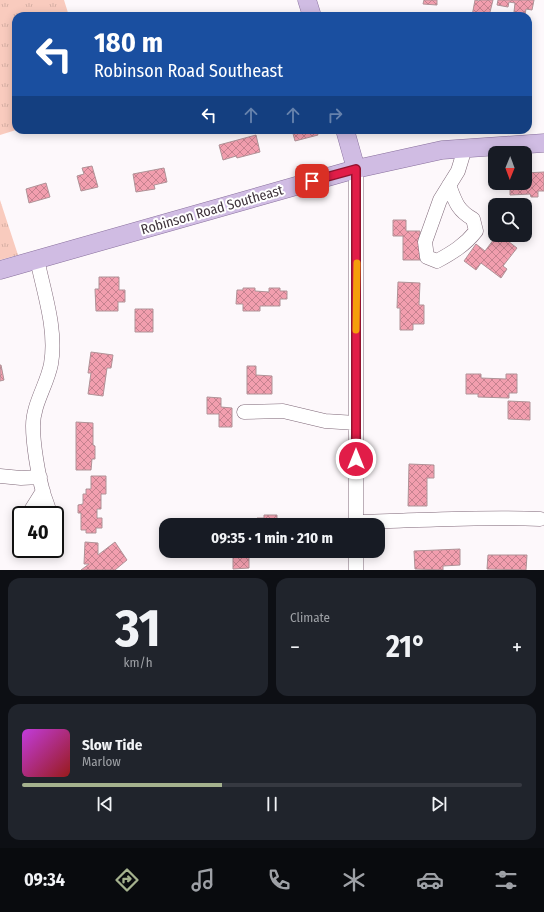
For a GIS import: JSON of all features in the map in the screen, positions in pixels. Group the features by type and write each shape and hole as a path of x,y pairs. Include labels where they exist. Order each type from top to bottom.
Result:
{"main road":[{"path":"308,0 311,12"},
{"path":"346,134 356,169"},
{"name":"Robinson Road Southeast","path":"0,270 356,169 442,150 544,143"}],"street":[{"path":"449,185 462,213 473,219 476,231 468,241 456,251 437,261 427,257 425,242 440,200 449,185 458,171 464,148"},
{"path":"356,169 356,518"},
{"path":"37,259 51,326 52,350 51,364 46,383 37,404 33,424 34,444 40,477 43,491 49,506"},
{"path":"244,412 283,411 325,421 356,423"},
{"path":"0,476 21,478 40,477"},
{"path":"34,506 43,491"},
{"path":"385,522 480,518 540,519"},
{"path":"356,558 356,570"}],"green space":[{"path":"0,0 64,0 68,12 12,12 12,131 0,135"},
{"path":"0,200 18,255 0,260"}],"building":[{"path":"424,0 437,0 437,5 423,4"},
{"path":"475,0 493,0 490,12 473,12"},
{"path":"498,0 534,0 532,10 526,9 526,12 514,12 515,3 509,2 508,7 497,5"},
{"path":"293,134 318,135 295,141"},
{"path":"256,135 260,152 223,160 219,145"},
{"path":"92,166 98,187 81,191 77,176 84,174 82,168"},
{"path":"164,168 167,182 154,185 155,189 136,192 133,174"},
{"path":"544,172 544,191 538,191 538,197 531,197 530,194 510,195 510,190 532,190 532,173"},
{"path":"46,183 50,197 29,203 26,189"},
{"path":"393,220 406,220 406,231 420,231 420,260 403,260 403,236 393,236"},
{"path":"492,242 509,242 517,248 503,266 507,269 501,278 481,263 476,270 464,261 476,244 485,251"},
{"path":"99,277 119,277 119,290 125,290 125,302 118,302 118,311 96,311 95,289 99,289"},
{"path":"398,282 420,283 419,305 424,305 424,324 413,324 413,330 400,330 400,308 397,308"},
{"path":"243,288 255,288 255,291 269,292 269,288 280,288 280,291 287,291 287,299 280,299 280,306 260,306 260,311 243,311 243,304 236,304 237,290 243,290"},
{"path":"135,309 153,309 153,332 135,332"},
{"path":"91,352 113,355 111,368 107,368 103,396 88,394 91,373 88,373"},
{"path":"0,365 4,380 0,381"},
{"path":"247,366 256,366 256,375 272,376 272,394 247,394"},
{"path":"466,374 481,374 481,378 506,379 506,374 517,374 517,393 509,393 509,398 478,397 478,394 466,394"},
{"path":"207,397 221,398 221,407 232,408 232,427 219,427 219,414 207,414"},
{"path":"508,401 530,402 530,420 508,419"},
{"path":"76,422 93,423 93,445 95,446 95,459 92,459 91,470 76,470"},
{"path":"409,464 434,465 434,478 427,478 427,506 408,506"},
{"path":"91,476 106,476 106,494 101,494 101,509 97,509 97,518 102,518 102,528 96,528 96,533 86,533 86,530 81,530 81,513 78,513 78,505 83,504 83,494 86,494 86,489 91,489"},
{"path":"264,515 277,515 277,518 264,518"},
{"path":"85,542 98,543 98,555 115,542 127,560 115,570 81,570 89,564 84,564"},
{"path":"460,549 460,565 443,566 443,570 415,569 414,551"},
{"path":"488,555 527,555 526,570 487,569"},
{"path":"233,558 249,558 249,568 233,569"}],"slow traffic":[{"path":"356,330 357,263"}],"route":[{"path":"312,181 356,169 356,459"}]}
